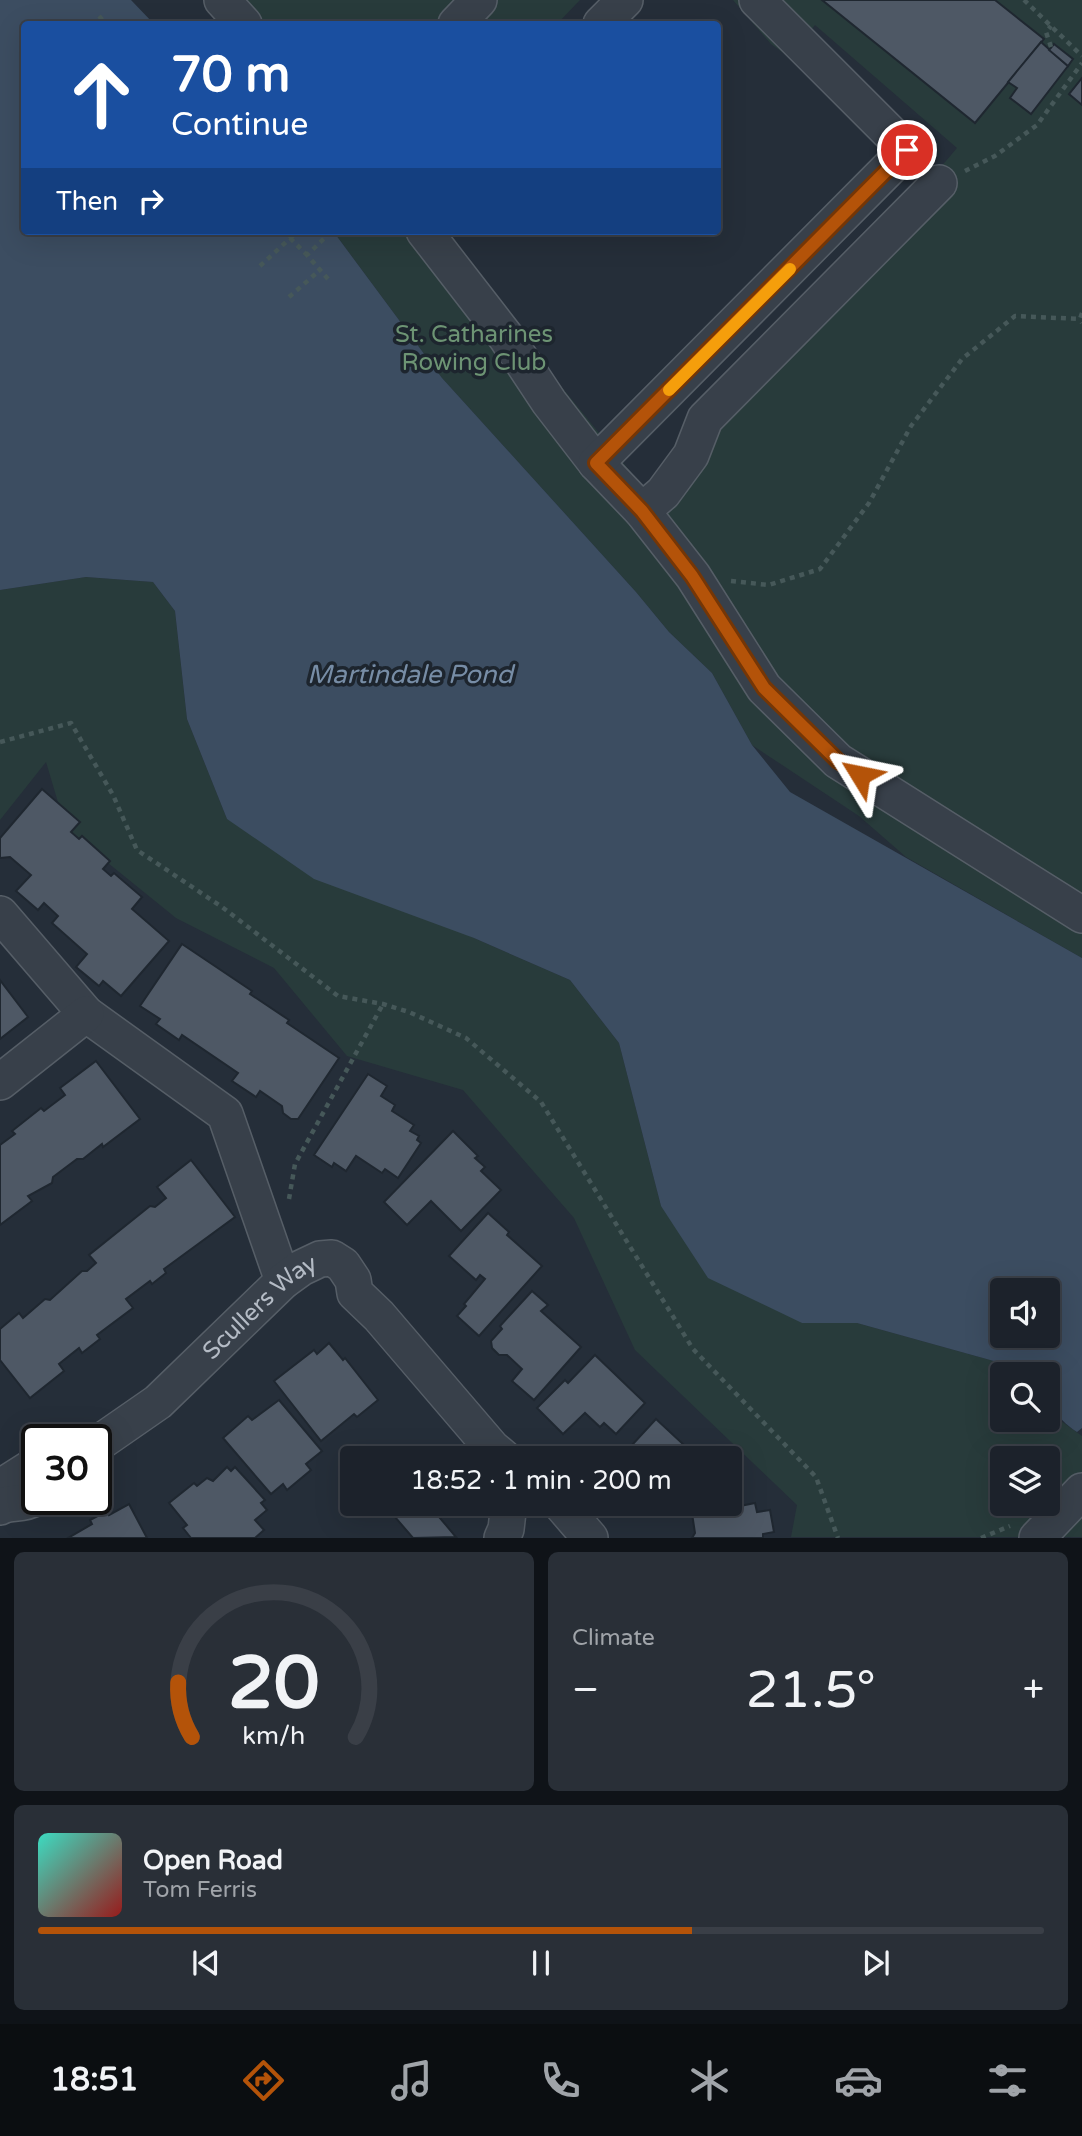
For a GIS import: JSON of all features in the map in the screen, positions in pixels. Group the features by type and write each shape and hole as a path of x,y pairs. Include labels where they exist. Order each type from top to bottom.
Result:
{"street":[{"path":"222,0 241,21"},
{"path":"459,21 479,0"},
{"path":"604,21 625,0"},
{"path":"596,463 907,150 757,0"},
{"path":"642,511 663,493 691,455 705,419 939,183"},
{"path":"427,235 506,337 549,402 596,463 642,511 692,576 764,688 838,761 1082,915"},
{"path":"0,914 86,1014 225,1114 282,1281"},
{"path":"0,1083 86,1014"},
{"name":"Scullers Way","path":"112,1434 158,1402 282,1281 320,1259 332,1258 343,1265 353,1280 355,1293 379,1316 489,1446"},
{"path":"14,1503 4,1485 21,1474"},
{"path":"1037,1538 1082,1491"},
{"path":"502,1538 508,1516"},
{"path":"571,1516 590,1538"}],"path":[{"path":"1024,0 1082,56"},
{"path":"99,16 103,21"},
{"path":"1051,26 1046,32 1051,47"},
{"path":"939,183 995,156 1037,125 1082,63"},
{"path":"260,266 293,235"},
{"path":"307,255 328,235"},
{"path":"290,238 328,279"},
{"path":"289,297 320,270"},
{"path":"692,576 769,585 820,569 869,503 911,426 962,359 1015,316 1081,318"},
{"path":"0,743 71,723 113,795 137,850 222,907 338,996 409,1012 466,1038 541,1102 693,1349 816,1477 838,1538"},
{"path":"287,1209 295,1164 383,1004"}],"green space":[{"path":"237,0 580,0 560,21 256,21"},
{"name":"St. Catharines Rowing Club","path":"733,0 822,0 975,123 1008,82 1017,88 1010,98 1031,114 1043,39 995,0 1082,0 1082,78 1069,94 1082,105 1082,958 906,857 859,816 752,745 712,673 669,632 442,378 336,235 438,235 651,497 786,349 957,148 815,25 789,57 771,44"},
{"path":"86,577 153,582 175,611 187,719 227,819 474,938 570,980 619,1043 661,1206 802,1323 857,1323 997,1362 990,1362 990,1432 1060,1432 1060,1419 1082,1436 1082,1537 791,1537 797,1505 742,1452 742,1446 735,1446 635,1350 574,1218 463,1090 347,1056 274,968 176,918 66,829 46,762 0,820 0,590"}],"water":[{"name":"Martindale Pond","path":"0,0 131,0 151,21 21,21 21,235 336,235 442,378 669,632 712,673 752,745 790,792 1082,958 1082,1428 1077,1432 1060,1416 1060,1362 997,1362 857,1323 802,1323 708,1278 661,1206 619,1043 570,980 474,938 314,879 227,819 187,719 175,611 153,582 86,577 0,590"}],"building":[{"path":"822,0 995,0 1044,39 975,123"},
{"path":"1041,42 1068,66 1031,114 1010,98 1017,88 1008,82"},
{"path":"1054,44 1073,59 1068,66 1049,50"},
{"path":"1082,78 1082,105 1069,94"},
{"path":"42,789 80,822 71,832 79,839 82,836 110,861 103,869 111,876 114,873 142,897 132,909 169,941 121,996 103,981 99,986 76,967 87,954 52,923 58,916 44,903 38,910 16,891 31,875 10,857 0,858 0,838"},
{"path":"182,944 252,991 250,994 289,1020 287,1023 339,1058 298,1119 291,1119 283,1113 282,1106 260,1091 256,1097 232,1081 238,1073 182,1035 179,1040 156,1024 160,1019 140,1006"},
{"path":"0,980 28,1017 0,1039"},
{"path":"96,1061 140,1119 103,1147 102,1144 53,1177 52,1183 28,1196 32,1201 0,1225 0,1145 15,1134 12,1131 41,1108 44,1111 65,1095 60,1088"},
{"path":"368,1074 387,1086 381,1096 395,1105 392,1111 414,1125 410,1131 419,1136 417,1140 421,1143 398,1178 385,1169 382,1173 356,1156 346,1171 334,1163 332,1167 314,1155"},
{"path":"453,1131 478,1156 475,1158 485,1167 481,1171 501,1190 461,1231 431,1201 407,1225 384,1202"},
{"path":"191,1160 235,1217 164,1269 166,1273 152,1284 150,1281 126,1299 133,1308 97,1335 100,1339 82,1353 79,1348 59,1364 64,1371 30,1398 0,1360 0,1329 19,1313 23,1318 45,1299 50,1300 82,1271 87,1271 96,1263 89,1255 150,1206 155,1207 166,1198 157,1187"},
{"path":"488,1213 509,1232 507,1235 542,1266 479,1336 457,1316 485,1279 480,1275 476,1280 449,1256"},
{"path":"532,1291 548,1305 541,1311 581,1347 534,1400 512,1381 522,1369 507,1355 499,1355 492,1348 491,1341 502,1329 500,1326"},
{"path":"329,1343 343,1360 345,1358 378,1400 357,1417 354,1414 321,1441 274,1381 314,1350 317,1354"},
{"path":"595,1355 645,1403 616,1434 604,1423 600,1427 585,1413 563,1434 537,1408 565,1380 568,1383"},
{"path":"279,1400 322,1451 306,1464 311,1470 287,1490 283,1484 271,1494 223,1438 248,1416 252,1420"},
{"path":"656,1419 685,1446 631,1446"},
{"path":"227,1467 231,1471 235,1467 265,1500 261,1503 267,1510 255,1520 264,1530 255,1538 191,1538 183,1528 187,1525 169,1503 194,1483 197,1486 207,1478 213,1481"},
{"path":"755,1503 757,1512 770,1510 774,1532 763,1534 763,1538 692,1538 695,1533 692,1516 742,1516 742,1506"},
{"path":"129,1504 147,1538 68,1538 92,1524 90,1520 112,1513"},
{"path":"394,1516 442,1516 440,1518 456,1537 413,1538"}],"slow traffic":[{"path":"669,390 790,269"}],"route":[{"path":"860,775 838,761 764,688 692,576 642,511 596,463 907,150"}]}
